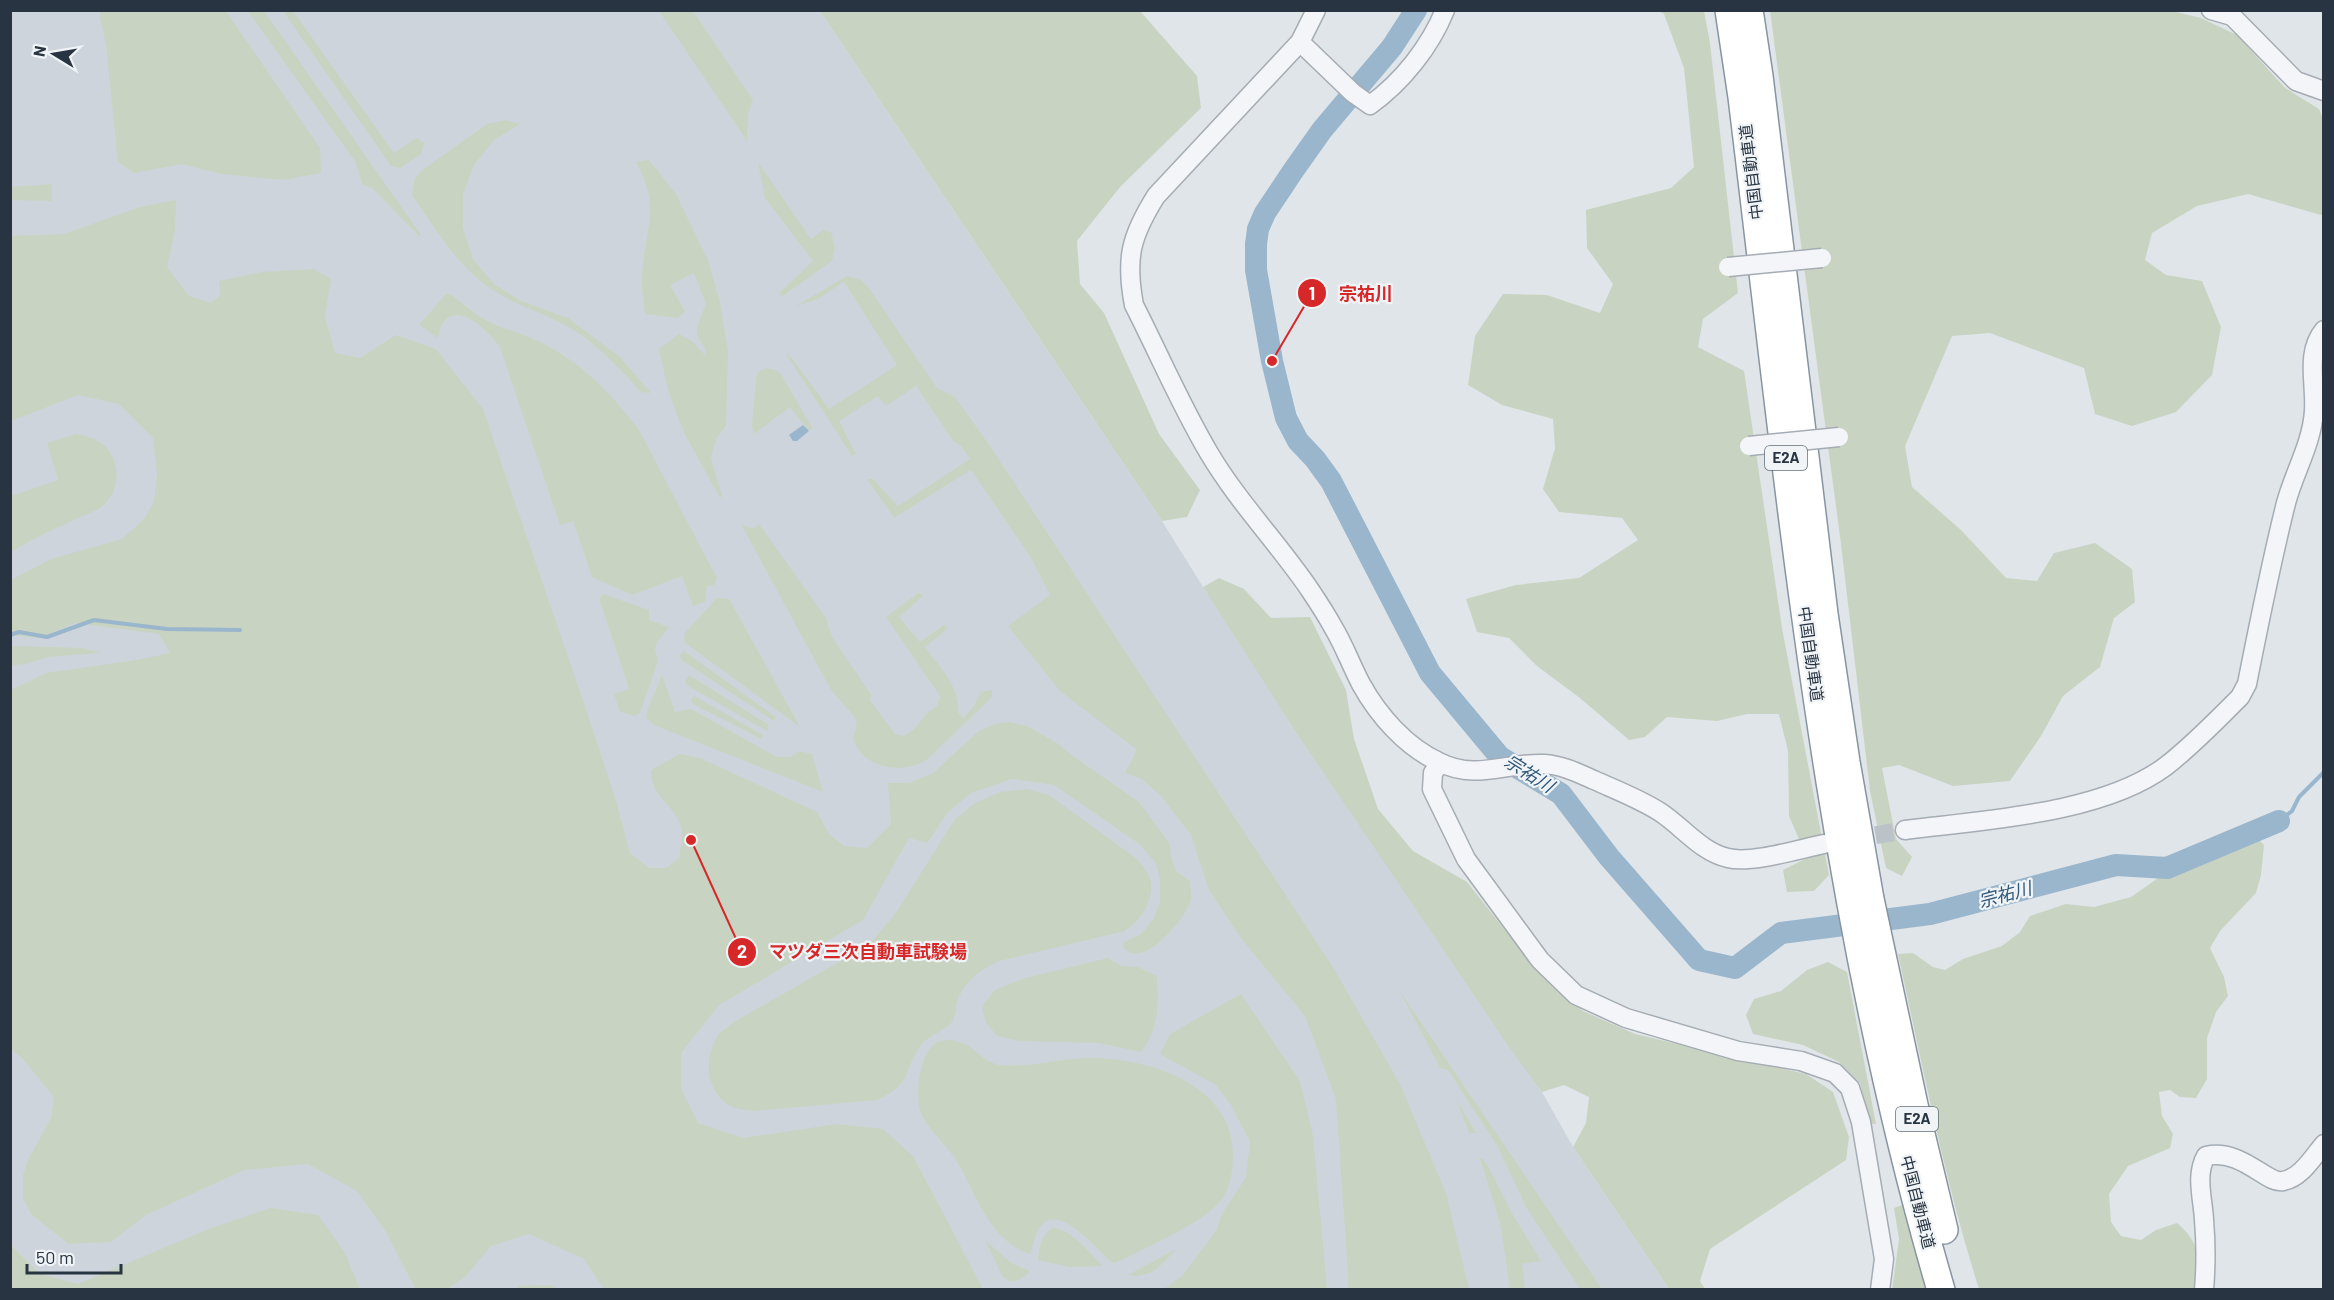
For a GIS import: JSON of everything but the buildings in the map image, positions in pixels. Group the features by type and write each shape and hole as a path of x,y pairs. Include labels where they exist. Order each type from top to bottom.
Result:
{"highway":[{"name":"中国自動車道","path":"1729,10 1805,617 1870,949 1895,1112 1941,1290"},
{"name":"中国自動車道","path":"1749,10 1824,614 1846,762 1860,902"},
{"name":"中国自動車道","path":"1870,949 1914,1106 1960,1290"}],"street":[{"path":"1316,10 1300,42 1156,196 1141,221 1130,257 1134,305 1208,453 1240,501 1281,549 1310,590 1333,626 1361,685 1379,711 1397,732 1422,753 1440,763 1473,771 1503,769 1525,764 1560,766 1660,812 1712,853 1729,859 1746,860 1824,844"},
{"path":"1300,42 1370,105 1388,92 1421,53 1445,10"},
{"path":"2211,10 2232,16 2296,81 2324,91"},
{"path":"1728,267 1822,258"},
{"path":"1905,830 2033,814 2120,792 2165,767 2240,697 2247,684 2287,502 2307,445 2314,411 2311,375 2318,337 2324,330"},
{"path":"1749,446 1839,436"},
{"path":"1440,763 1433,773 1432,789 1466,859 1540,960 1576,996 1626,1018 1738,1051 1801,1061 1835,1073 1850,1088 1861,1122 1884,1259 1880,1290"},
{"path":"2204,1290 2204,1219 2200,1179 2206,1156 2228,1155 2246,1162 2275,1181 2284,1181 2304,1169 2324,1144"}],"shaded area":[{"path":"10,11 820,11 1542,1092 1573,1147 1669,1289 11,1289"}],"green space":[{"path":"99,11 226,11 320,148 321,173 283,180 221,174 182,164 134,173 118,162 106,45"},
{"path":"248,11 264,11 421,235 419,236 373,189 362,184 356,163"},
{"path":"283,11 293,11 394,153 416,138 425,143 421,154 400,168 391,166"},
{"path":"659,11 693,11 753,100 748,114 747,141"},
{"path":"820,11 1140,11 1197,76 1201,108 1120,187 1077,241 1080,284 1104,313 1159,434 1200,490 1187,517 1162,521"},
{"path":"1658,11 1704,11 1710,43 1738,293 1703,319 1698,347 1744,371 1782,628 1829,875 1814,891 1787,892 1783,870 1807,858 1789,816 1788,751 1779,714 1747,714 1717,721 1667,717 1645,737 1629,740 1580,698 1537,666 1509,638 1477,632 1466,599 1516,585 1579,578 1638,540 1622,518 1559,512 1543,489 1555,448 1553,419 1502,405 1468,385 1475,336 1503,294 1547,295 1600,313 1613,284 1587,248 1586,210 1671,188 1694,167 1684,68 1664,14"},
{"path":"1770,11 2172,11 2201,18 2237,35 2285,88 2319,109 2323,119 2324,212 2321,215 2248,194 2197,206 2152,233 2145,260 2166,275 2202,281 2221,327 2212,375 2176,412 2132,426 2095,414 2084,368 1990,333 1952,336 1905,446 1912,487 1961,530 2006,578 2037,581 2054,553 2095,543 2132,569 2135,602 2114,618 2100,667 2063,696 2041,736 2010,781 1953,786 1899,765 1882,768 1896,839 1912,857 1902,876 1886,868 1870,791 1841,544"},
{"path":"505,120 520,124 494,140 474,165 463,195 463,228 473,259 494,284 521,301 568,318 620,357 651,393 641,392 608,357 580,334 501,295 479,280 447,246 412,195 415,179 421,171 487,124"},
{"path":"649,160 676,194 708,260 720,302 728,352 726,426 716,439 711,458 722,496 720,498 684,433 668,390 659,349 679,334 692,341 706,356 697,330 706,304 694,273 670,285 685,312 677,318 645,314 642,277 650,206 644,178 636,162"},
{"path":"758,162 811,239 823,230 831,232 835,248 832,261 783,296 779,295 780,292 813,261 765,198"},
{"path":"52,184 52,201 11,200 11,187"},
{"path":"176,200 175,230 167,267 188,295 210,303 220,296 219,281 262,272 314,269 331,279 325,316 335,353 360,358 396,335 436,349 483,409 589,718 617,804 630,853 649,868 666,868 679,858 682,837 680,824 673,811 658,794 651,770 680,754 700,758 817,812 829,834 844,846 867,848 891,824 888,783 909,783 933,773 979,731 994,724 1009,722 1027,726 1057,743 1139,802 1170,844 1171,857 1177,872 1190,881 1191,893 1191,900 1181,919 1162,940 1151,948 1141,953 1131,953 1123,947 1124,942 1141,934 1153,920 1160,902 1160,879 1156,863 1138,843 1054,785 1012,779 971,793 948,812 927,843 909,838 863,920 719,1005 681,1053 681,1089 698,1123 743,1138 837,1124 883,1129 913,1156 983,1289 604,1289 584,1259 529,1234 491,1246 465,1277 447,1289 415,1288 386,1232 357,1191 308,1164 244,1170 146,1215 111,1242 69,1244 32,1215 23,1199 23,1175 28,1160 51,1118 54,1097 23,1059 11,1049 11,690 46,673 170,653 159,634 75,623 39,638 11,635 11,580 51,559 122,539 144,519 154,502 157,473 153,438 119,404 78,395 11,421 11,236 64,234 140,207"},
{"path":"847,276 861,280 869,288 937,388 955,397 990,446 1333,967 1400,1084 1446,1193 1469,1289 1349,1289 1336,1099 1305,1016 1240,937 1209,890 1191,835 1162,797 1142,779 1125,773 1137,750 1060,691 1008,626 1050,595 1030,556 971,470 894,518 867,479 873,479 898,506 970,459 961,446 954,442 916,386 886,406 878,396 839,421 856,454 852,456 786,354 791,357 829,409 897,365 844,282 816,300 796,306"},
{"path":"446,294 450,294 491,322 555,350 595,380 618,404 639,430 717,578 714,585 707,586 705,602 693,606 682,576 632,595 592,577 573,521 560,525 500,347 482,327 465,317 457,315 449,317 441,325 438,338 419,325"},
{"path":"766,368 781,374 813,429 809,431 790,407 754,434 752,426 756,377"},
{"path":"76,434 98,441 110,453 116,471 116,484 111,497 98,509 11,552 11,496 58,480 47,443"},
{"path":"741,524 753,529 759,524 826,618 832,637 872,696 869,699 895,734 904,736 915,728 926,714 937,706 940,696 886,617 918,593 924,595 899,617 920,642 945,624 947,629 925,647 952,685 958,703 958,712 963,718 974,706 981,692 992,690 992,697 928,759 918,764 908,767 886,767 866,757 858,749 853,739 857,722 854,716 831,690"},
{"path":"1219,578 1244,589 1271,618 1310,617 1346,690 1354,739 1378,809 1413,851 1467,882 1534,967 1583,1011 1635,1034 1806,1074 1833,1092 1849,1137 1846,1160 1710,1249 1700,1281 1705,1289 1669,1289 1573,1147 1586,1123 1589,1097 1564,1085 1542,1092 1511,1050 1294,729 1203,587"},
{"path":"603,594 649,610 649,620 669,627 657,643 655,649 658,661 640,713 635,716 620,712 614,694 629,689 599,599"},
{"path":"717,598 729,599 800,727 684,642 685,633"},
{"path":"14,646 83,648 100,653 48,657 26,664 11,665 11,648"},
{"path":"684,651 776,717 774,721 683,661 679,656"},
{"path":"662,675 675,712 691,709 777,757 791,757 799,751 812,754 823,792 654,725 646,718 647,711"},
{"path":"689,675 769,725 767,731 688,686 685,682"},
{"path":"694,696 763,735 761,739 693,704 691,701"},
{"path":"1027,789 1049,795 1142,864 1149,876 1151,890 1148,904 1136,922 1125,931 999,961 981,971 962,991 951,1023 921,1045 902,1082 889,1094 877,1100 755,1111 734,1108 724,1102 713,1087 709,1071 710,1053 720,1033 734,1022 870,944 895,914 955,819 975,803 1000,792"},
{"path":"2259,840 2264,845 2261,875 2256,893 2220,931 2210,948 2224,977 2228,996 2216,1012 2207,1038 2207,1079 2196,1098 2180,1097 2170,1090 2159,1092 2162,1116 2173,1134 2170,1148 2128,1166 2109,1194 2111,1222 2121,1236 2141,1240 2156,1230 2177,1223 2185,1230 2195,1245 2197,1253 2199,1269 2197,1289 1979,1289 1955,1206 1898,954 1913,953 1933,967 1945,970 1963,959 2002,946 2020,932 2030,916 2066,904 2094,907 2131,897 2161,876"},
{"path":"1108,958 1121,966 1138,967 1157,976 1157,1016 1147,1043 1141,1052 1099,1043 1019,1041 997,1036 985,1021 982,1006 995,990 1025,978"},
{"path":"1828,962 1847,972 1876,1124 1870,1124 1860,1083 1839,1062 1803,1045 1753,1034 1746,1015 1754,999 1781,991 1807,970"},
{"path":"1399,990 1602,1289 1580,1289 1526,1207 1498,1147 1448,1070 1440,1068"},
{"path":"1241,994 1300,1081 1313,1136 1327,1289 1164,1289 1182,1276 1216,1231 1222,1214 1246,1177 1250,1142 1231,1105 1216,1085 1160,1054 1170,1034"},
{"path":"952,1040 965,1044 990,1062 1000,1065 1086,1058 1109,1059 1134,1062 1181,1079 1202,1092 1218,1108 1229,1129 1233,1166 1226,1193 1204,1216 1115,1263 1111,1262 1078,1230 1055,1219 1045,1222 1037,1233 1031,1254 1016,1248 994,1227 955,1158 930,1128 920,1110 918,1093 920,1072 927,1053 938,1042"},
{"path":"1456,1099 1476,1133 1469,1133"},
{"path":"1480,1158 1488,1166 1513,1215 1541,1261 1522,1264 1525,1289 1510,1289 1501,1227"},
{"path":"1905,1204 1927,1289 1892,1290 1899,1239 1894,1208"},
{"path":"270,1208 318,1215 345,1253 360,1289 11,1289 11,1245 40,1274 78,1284 206,1230"},
{"path":"1053,1228 1074,1237 1103,1266 1069,1267 1038,1260 1043,1238"},
{"path":"985,1240 1011,1263 1030,1271 1017,1281 1006,1279 1002,1276"},
{"path":"1176,1249 1155,1270 1143,1275 1128,1275"},
{"path":"550,1285 558,1289 515,1289 519,1286"}],"water":[{"path":"803,425 809,431 797,441 793,441 789,435"}],"waterway":[{"name":"宗祐川","path":"1416,10 1392,47 1322,130 1265,213 1258,229 1256,270 1272,361 1286,418 1298,441 1331,481 1430,673 1500,757 1561,794 1609,857 1699,960 1735,968 1781,933 1930,914 2116,865 2167,868 2279,821"},
{"path":"10,635 19,632 47,637 94,620 167,629 240,630"},
{"path":"2279,821 2292,811 2299,797 2324,772"}],"tunnel":[{"path":"1849,840 1905,830"}],"place":[{"name":"宗祐川","path":"1272,361"},
{"name":"マツダ三次自動車試験場","path":"691,840"}]}
